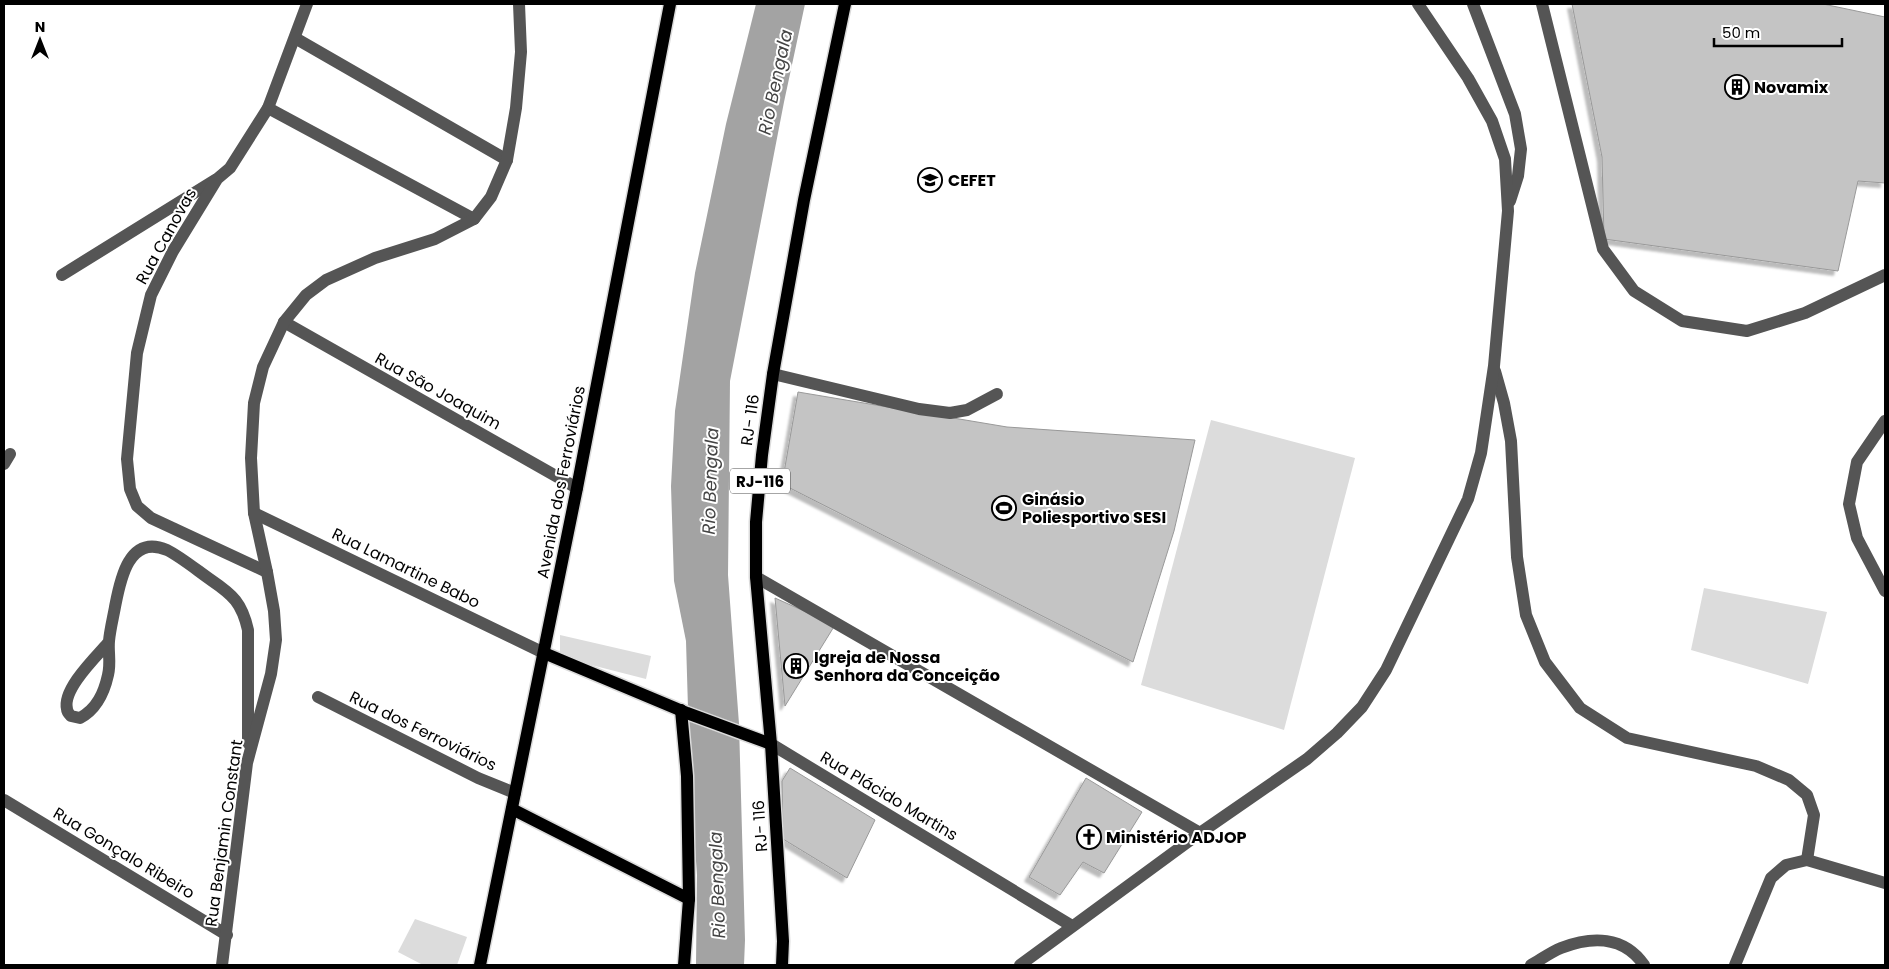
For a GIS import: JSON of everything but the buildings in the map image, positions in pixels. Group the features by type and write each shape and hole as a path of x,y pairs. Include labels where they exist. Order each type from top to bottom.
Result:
{"main road":[{"name":"Avenida dos Ferroviários","path":"480,965 577,488 670,4"},
{"name":"RJ- 116","path":"782,965 783,941 770,744 756,578 756,522 762,455 773,374 804,200 845,4"},
{"name":"Rua Plácido Martins","path":"544,654 684,712 770,744"},
{"path":"684,712 689,899 684,965"},
{"path":"512,809 689,899"}],"street":[{"name":"Rua Canovas","path":"267,572 151,518 137,506 130,489 127,459 137,352 151,295 173,251 217,179 230,168 268,108 307,4"},
{"name":"Rua Benjamin Constant","path":"222,965 248,763 270,674 276,640 274,611 254,513 251,458 254,404 263,368 284,322 306,295 326,280 375,258 435,238 474,219 491,197 507,160 516,108 521,52 519,4"},
{"path":"1020,965 1200,833 1307,759 1337,733 1362,707 1386,670 1468,500 1481,453 1494,366 1508,211 1504,159 1492,121 1468,78 1418,4"},
{"path":"1473,4 1515,114 1521,149 1518,176 1508,211"},
{"path":"1542,4 1603,249 1634,291 1682,321 1747,331 1805,312 1885,275"},
{"path":"295,38 507,160"},
{"path":"268,108 474,219"},
{"path":"62,274 217,179"},
{"name":"Rua São Joaquim","path":"284,322 577,488"},
{"path":"1494,366 1504,403 1511,441 1517,558 1526,615 1545,662 1580,708 1627,738 1756,766 1789,780 1807,795 1814,815 1807,860"},
{"path":"773,374 919,409 950,413 967,410 997,394"},
{"path":"1885,421 1857,462 1849,504 1857,538 1885,591"},
{"name":"Rua Lamartine Babo","path":"254,513 544,654"},
{"path":"109,642 72,686 67,699 67,709 71,716 80,718 90,713 102,695 110,663 109,642 120,585 126,564 137,552 150,547 166,550 228,592 238,602 244,614 248,630 248,763"},
{"path":"756,578 1200,833"},
{"name":"Rua dos Ferroviários","path":"318,696 478,778 515,793"},
{"name":"Rua Plácido Martins","path":"770,744 1072,926"},
{"name":"Rua Gonçalo Ribeiro","path":"4,800 226,935"},
{"path":"1736,965 1771,878 1786,865 1807,860 1885,883"},
{"path":"1531,965 1560,948 1590,940 1619,943 1638,957 1644,965"}],"shaded area":[{"path":"1211,420 1355,458 1284,730 1141,685"},
{"path":"1704,588 1827,612 1808,684 1691,650"},
{"path":"560,635 651,656 646,679 560,657"},
{"path":"415,919 467,937 457,965 423,965 398,952"}],"water":[{"name":"Rio Bengala","path":"756,4 805,4 730,381 728,575 739,724 745,940 744,965 696,965 697,875 690,776 686,641 674,581 671,486 675,411 695,273 726,124"}],"place":[{"name":"Novamix","path":"1737,87"},
{"name":"CEFET","path":"930,180"},
{"name":"Ginásio Poliesportivo SESI","path":"1004,508"},
{"name":"Igreja de Nossa Senhora da Conceição","path":"796,666"},
{"name":"Ministério ADJOP","path":"1089,837"}]}
